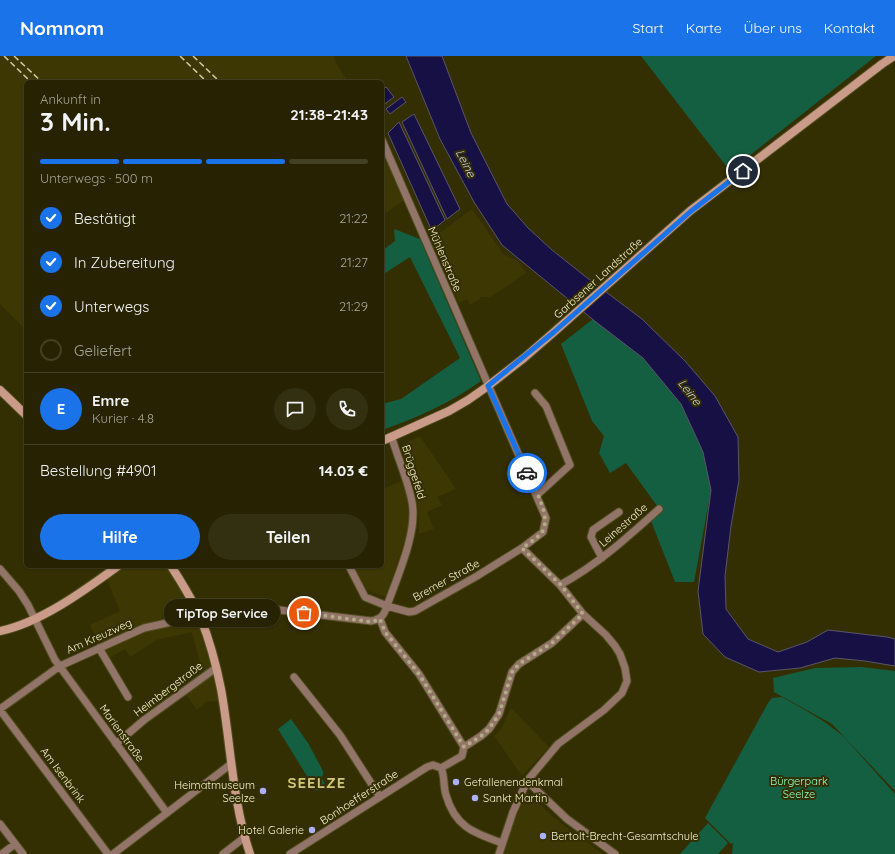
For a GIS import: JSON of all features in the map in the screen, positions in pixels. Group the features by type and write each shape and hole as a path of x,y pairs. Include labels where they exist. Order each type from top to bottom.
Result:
{"main road":[{"name":"Garbsener Landstraße","path":"384,440 449,411 488,386 554,332 690,212 894,56"},
{"path":"0,390 24,413"},
{"path":"0,631 35,618 79,593 115,568"},
{"path":"172,568 200,618 216,668 221,688 238,809 250,854"}],"street":[{"name":"Mühlenstraße","path":"384,145 488,386"},
{"name":"Bremer Straße","path":"350,568 365,597 387,606 410,612 415,611 477,576 522,548 540,534 545,526 546,518 488,386"},
{"path":"535,393 546,406 570,465 537,495"},
{"name":"Brüggefeld","path":"387,606 410,539 414,519 413,503 409,488 392,438"},
{"name":"Leinestraße","path":"560,584 580,574 602,558 630,536 659,508"},
{"name":"Leinestraße","path":"602,558 592,537 593,530 619,512"},
{"path":"498,854 513,812 527,781 558,744 604,710 622,693 627,682 625,668 620,654 606,636 583,614 560,584 522,548"},
{"name":"Am Kreuzweg","path":"0,569 19,591 35,618 55,660 60,666 144,628 200,618"},
{"path":"200,618 235,612 271,609 372,622 380,619 387,606"},
{"path":"464,747 489,729 499,714 512,672 519,664 552,643 583,614"},
{"path":"380,619 385,632 419,674 464,747 462,756 441,768 448,802 462,824 477,834 502,843"},
{"path":"99,648 128,697"},
{"path":"0,709 60,666"},
{"name":"Marienstraße","path":"60,666 167,813"},
{"name":"Heimbergstraße","path":"116,744 144,720 216,668"},
{"path":"294,677 340,735 380,797"},
{"name":"Am Isenbrink","path":"0,709 108,854"},
{"path":"113,854 231,764"},
{"name":"Bonhoefferstraße","path":"290,854 427,767 433,765 441,768"},
{"path":"527,781 567,819 615,854"},
{"path":"0,824 23,854"},
{"path":"224,854 245,838"},
{"path":"2,854 15,844"}],"shaded area":[{"path":"0,56 334,56 336,63 347,80 24,80 24,328 0,304"},
{"path":"384,155 404,200 384,215"},
{"path":"472,209 504,255 518,261 526,273 490,297 482,297 470,305 467,299 459,303 450,283 453,281 441,255 437,256 430,240"},
{"path":"420,436 456,489 437,497 442,505 427,512 434,529 419,534 417,503 404,458 402,445"},
{"path":"402,481 409,504 409,528 386,597 365,590 354,568 384,568 384,488"},
{"path":"123,568 172,568 199,616 223,701 206,702 197,710 185,694 204,678 192,632 156,640 130,657 125,649 109,658 100,646 90,625 120,611 107,580"},
{"path":"511,708 549,747 522,776 494,736 501,729"},
{"name":"Bertolt-Brecht-Gesamtschule","path":"530,795 553,817 603,854 503,854 514,817 523,797"}],"green space":[{"path":"641,56 876,56 730,171"},
{"path":"394,229 420,239 481,381 433,409 384,429 384,403 401,399 460,358 410,257 384,274 384,249 395,241"},
{"path":"593,319 643,358 681,404 703,452 711,490 694,582 675,582 651,521 660,510 626,463 610,473 599,453 604,436 592,421 561,344"},
{"path":"861,667 895,671 895,791 832,724 774,692 773,678 815,668"},
{"name":"Bürgerpark Seelze","path":"782,697 822,720 844,737 895,794 895,854 732,854 733,843 731,844 705,818 768,703 772,698"},
{"path":"291,719 308,743 323,771 323,775 321,777 325,784 316,791 278,729"},
{"path":"708,823 728,843 718,854 680,854"}],"water":[{"name":"Leine","path":"406,56 442,56 471,133 507,204 528,228 552,250 642,319 685,361 715,396 738,437 739,480 731,526 725,576 726,609 748,639 778,652 807,642 828,630 887,637 895,639 895,666 835,658 800,668 759,672 725,657 703,634 698,591 711,490 703,452 681,404 643,358 596,322 502,245 474,202 440,139"},
{"path":"386,87 394,97 384,104 384,88"},
{"path":"402,97 406,102 390,114 386,109"},
{"path":"414,114 460,209 447,219 402,122"},
{"path":"399,122 445,220 434,229 431,229 388,133"}],"railway":[{"path":"4,56 29,80"},
{"path":"14,56 40,80"},
{"path":"180,56 205,80"},
{"path":"193,56 218,80"}],"way so far":[{"path":"304,613 372,622 380,619 385,632 419,674 464,747 489,729 499,714 512,672 519,664 552,643 583,614 560,584 522,548 543,532 546,522 545,514 527,473"}],"place":[{"name":"TipTop Service","path":"304,613"},
{"name":"Gefallenendenkmal","path":"456,782"},
{"name":"Heimatmuseum Seelze","path":"263,791"},
{"name":"Sankt Martin","path":"475,798"},
{"name":"Hotel Galerie","path":"312,830"},
{"name":"Bertolt-Brecht-Gesamtschule","path":"543,836"}],"district":[{"name":"SEELZE","path":"317,782"}],"route":[{"path":"527,473 488,386 524,358 690,212 743,171"}]}
